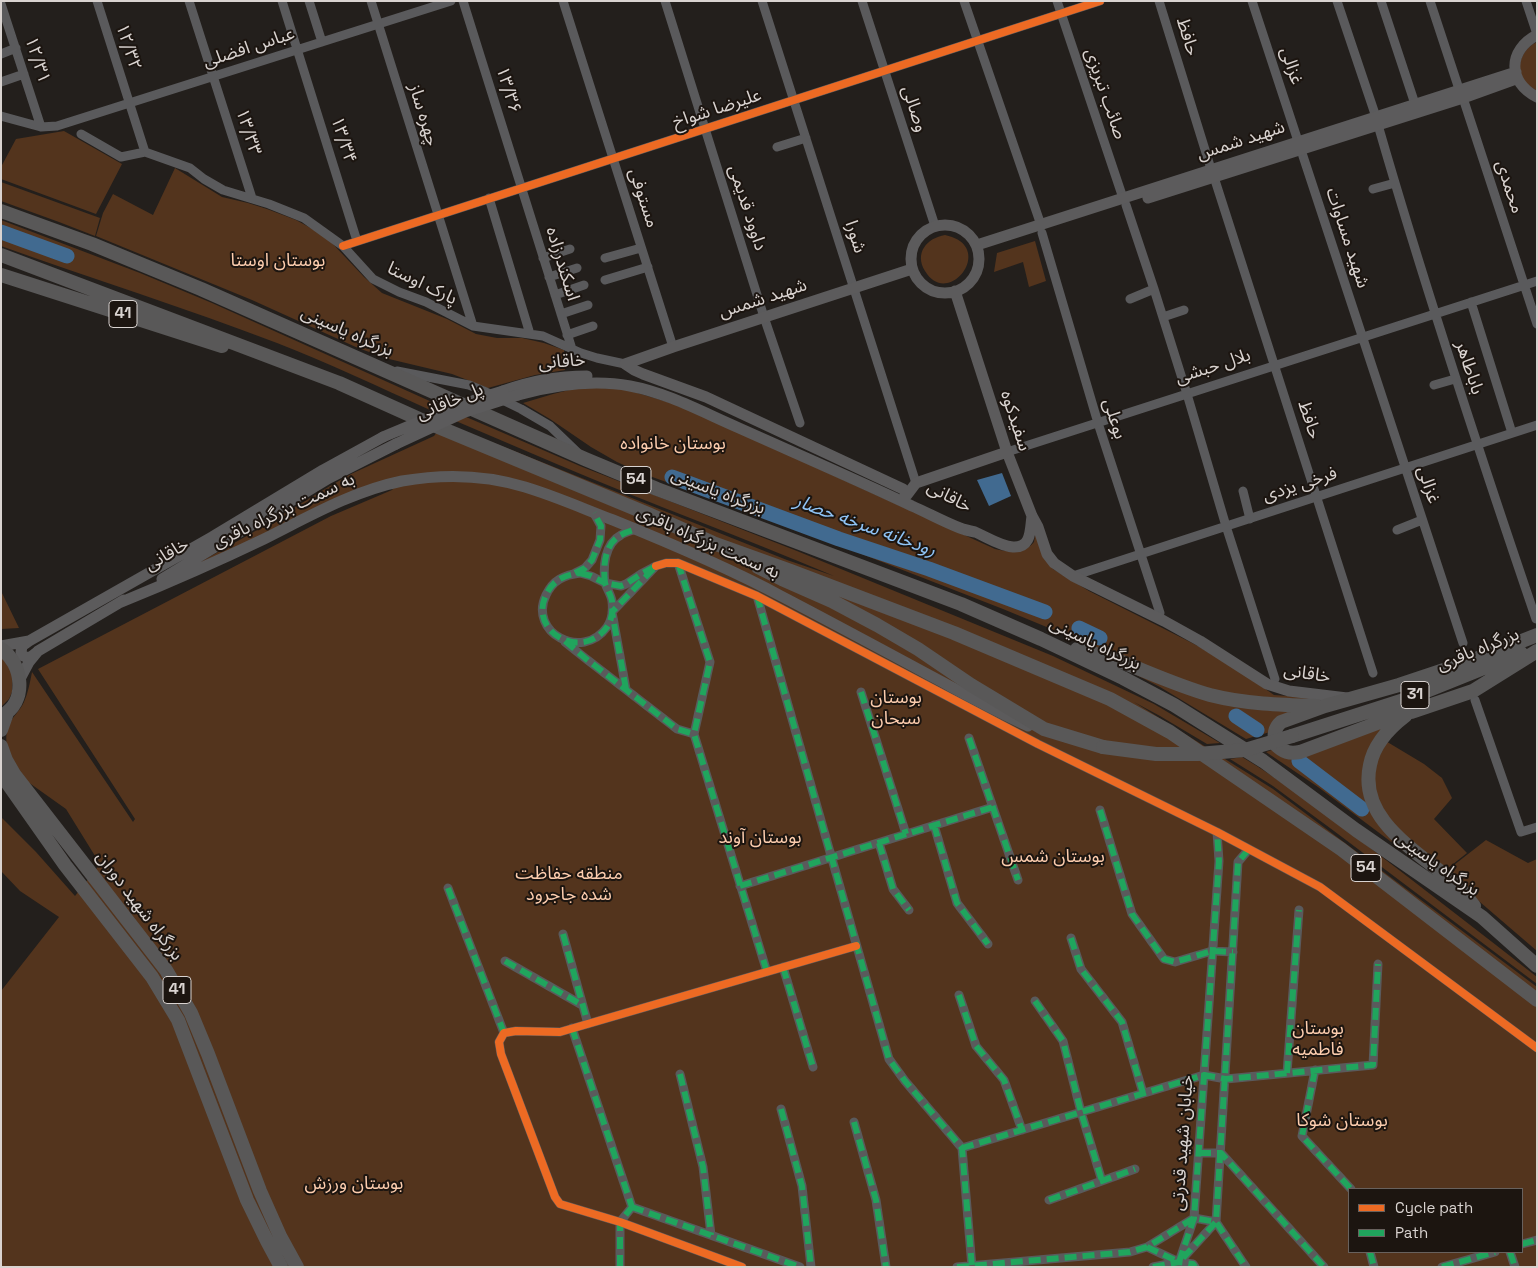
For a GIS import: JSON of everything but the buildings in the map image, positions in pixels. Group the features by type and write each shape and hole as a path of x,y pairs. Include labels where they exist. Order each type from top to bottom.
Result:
{"highway":[{"name":"بزرگراه یاسینی","path":"1,211 155,269 584,459 657,489 961,604 1041,639 1154,694 1263,761 1356,830 1482,917 1537,966"},
{"name":"54","path":"1,255 339,383 419,419 714,543 954,633 1110,699 1170,732 1341,849 1537,1000"},
{"name":"41","path":"1,275 218,346 246,347"},
{"path":"714,543 782,579 832,601 877,625 918,649 970,685 1044,729"},
{"name":"بزرگراه باقری","path":"1325,706 1399,685 1468,662 1537,635"},
{"path":"1041,639 1115,660 1171,682 1212,695 1241,701 1279,705 1325,706"},
{"path":"1,647 13,659 20,679 16,700 4,714 1,730"},
{"name":"بزرگراه باقری","path":"1044,729 1103,747 1156,754 1198,754 1245,750 1404,700 1537,647"},
{"path":"1325,706 1281,722 1276,726 1275,730 1276,744 1288,753 1300,752 1396,716 1473,691 1537,651"},
{"path":"1411,712 1385,733 1376,746 1369,767 1371,799 1380,816 1394,834 1461,889 1482,917"},
{"name":"بزرگراه شهید دوران","path":"1,746 14,774 166,970 191,1013 260,1191 280,1236 297,1267"},
{"name":"بزرگراه شهید دوران","path":"1,774 66,865 152,977 178,1020 248,1200 281,1267"}],"main road":[{"path":"1537,34 1521,47 1516,56 1516,75 1521,86 1537,97"},
{"name":"شهید شمس","path":"978,249 1516,75"},
{"name":"شهید شمس","path":"1377,121 1415,104 1461,94"},
{"path":"934,226 956,227 965,232 978,249 977,270 964,287 955,291 944,293 924,286 912,269 911,258 915,243 925,231 934,226"},
{"name":"شهید شمس","path":"626,364 912,269"},
{"name":"سفیدکوه","path":"955,291 1007,452 1049,559"},
{"path":"626,364 643,374 706,397 903,489 907,495 916,483"},
{"name":"خاقانی","path":"503,391 538,380 562,377 616,378 644,383 673,393 907,495 962,522 975,532"},
{"name":"خاقانی","path":"518,395 534,390 574,384 615,384 643,389 688,406 960,528 975,532"},
{"name":"پل خاقانی","path":"384,437 435,414 503,391"},
{"name":"پل خاقانی","path":"396,444 464,412 518,395"},
{"name":"خاقانی","path":"1,647 29,641 212,537 322,470 384,437"},
{"name":"خاقانی","path":"20,679 38,651 189,564 329,478 396,444"},
{"name":"بلال حبشی","path":"916,483 1007,452"},
{"name":"به سمت بزرگراه باقری","path":"119,603 203,568 338,503 378,488 401,482 443,477 483,478 524,486 636,529 722,567 778,594 1027,726 1044,729"},
{"path":"975,532 1000,543 1014,547 1021,546 1030,537 1032,516"},
{"name":"خاقانی","path":"1049,559 1073,576 1200,641 1272,686 1288,691 1353,699"},
{"path":"29,641 22,646 21,652 23,656 28,658 38,651"}],"street":[{"name":"۱۲/۳۲","path":"97,1 144,152"},
{"name":"۱۳/۳۳","path":"189,1 252,198"},
{"name":"۱۳/۳۴","path":"282,1 357,241"},
{"path":"309,1 322,42"},
{"name":"چهره ساز","path":"371,1 473,326"},
{"name":"عباس افضلی","path":"1,116 41,127 57,126 451,1"},
{"name":"۱۳/۳۶","path":"463,1 521,188"},
{"name":"مستوفی","path":"563,1 673,347"},
{"name":"داوود قدیمی","path":"665,1 764,317 800,423"},
{"name":"شورا","path":"762,1 916,483"},
{"name":"وصالی","path":"862,1 934,226"},
{"name":"بوعلی","path":"964,1 1041,229 1098,423 1160,613"},
{"name":"صائب تبریزی","path":"1057,1 1163,317 1226,526 1275,679"},
{"name":"علیرضا شواخ","path":"343,246 1100,1"},
{"name":"حافظ","path":"1159,1 1373,673"},
{"name":"غزالی","path":"1252,1 1300,145"},
{"name":"باباطاهر","path":"1337,1 1377,121 1434,314 1536,618"},
{"path":"1381,1 1415,104"},
{"name":"محمدی","path":"1430,1 1537,324"},
{"path":"1526,1 1537,34"},
{"name":"۱۲/۳۱","path":"1,4 41,127"},
{"path":"1,54 16,48"},
{"path":"1,82 24,74"},
{"path":"81,134 121,157 144,152"},
{"path":"777,147 806,138"},
{"name":"شهید مساوات","path":"1300,145 1362,337"},
{"name":"پارک اوستا","path":"144,152 190,168 223,190 252,198 304,218 343,246 373,278 473,326 543,336 597,358 626,364"},
{"path":"1373,189 1395,183"},
{"name":"اسکندرزاده","path":"521,188 572,349"},
{"path":"489,198 530,334"},
{"path":"605,258 642,248"},
{"path":"543,258 570,249"},
{"path":"549,277 577,268"},
{"path":"605,280 648,268"},
{"name":"بلال حبشی","path":"1007,452 1537,281"},
{"path":"554,294 584,285"},
{"path":"1130,299 1154,290"},
{"path":"1471,302 1512,433"},
{"path":"561,314 588,305"},
{"path":"1163,317 1184,310"},
{"path":"567,335 593,326"},
{"name":"غزالی","path":"1362,337 1463,644"},
{"path":"378,367 469,385 486,392 550,426 584,459"},
{"path":"1434,385 1455,379"},
{"name":"فرخی یزدی","path":"1073,576 1537,425"},
{"path":"1243,491 1250,518"},
{"path":"594,513 601,526 600,540 592,560 584,568 558,579 550,587 544,597 545,620 550,630 559,638 677,729 694,734"},
{"path":"1397,530 1422,520"},
{"path":"626,689 612,612 612,601 605,583 604,564 615,540 620,535 636,529"},
{"path":"572,574 580,573 605,583 621,586 656,566 666,563 678,563 757,596 1038,744 1218,832 1320,887 1537,1048"},
{"path":"678,563 710,662 694,734 766,972"},
{"path":"563,640 571,643 582,643 593,640 602,633 609,624 612,612 656,566"},
{"path":"757,596 888,1059 904,1081 962,1148 972,1266"},
{"path":"861,692 906,834"},
{"path":"1475,700 1521,832 1537,827"},
{"path":"969,738 1018,880"},
{"path":"740,886 993,807"},
{"path":"1100,810 1132,914 1164,959 1175,962 1212,951 1233,952"},
{"path":"934,825 958,903 988,944"},
{"name":"خیابان شهید قدرتی","path":"1179,1262 1194,1218 1219,862 1218,832"},
{"path":"879,842 893,888 909,910"},
{"path":"1246,1267 1216,1222 1238,862 1249,849"},
{"path":"448,888 504,1033"},
{"path":"1287,1072 1298,910"},
{"path":"563,934 588,1024"},
{"path":"1071,938 1081,969 1122,1022 1144,1093"},
{"path":"742,1267 620,1222 560,1204 555,1197 500,1054 498,1042 504,1033 516,1030 560,1032 856,946"},
{"path":"505,961 582,1005"},
{"path":"962,1148 1204,1075 1226,1079 1373,1065 1378,964"},
{"path":"783,967 813,1067"},
{"path":"959,995 976,1046 1004,1080 1022,1130"},
{"path":"1035,1001 1063,1041 1081,1112 1102,1181"},
{"path":"572,1028 632,1207"},
{"path":"1315,1070 1302,1136 1350,1188"},
{"path":"680,1074 703,1168 711,1236"},
{"path":"781,1109 802,1186 811,1267"},
{"path":"854,1122 876,1200 886,1267"},
{"path":"1198,1153 1220,1153 1324,1267"},
{"path":"1049,1200 1135,1169"},
{"path":"620,1267 620,1222 632,1207"},
{"path":"632,1207 711,1236 774,1263 800,1267"},
{"path":"958,1267 1019,1264 1130,1252 1146,1247 1194,1218 1216,1222"},
{"path":"1153,1267 1179,1262 1216,1222"},
{"path":"1523,1244 1537,1240"},
{"path":"1146,1247 1179,1262 1193,1264 1195,1267"},
{"path":"1370,1253 1374,1267"},
{"path":"1445,1266 1491,1253"},
{"path":"1510,1253 1515,1267"}],"green space":[{"path":"1537,42 1537,91 1524,81 1521,76 1520,64 1524,53"},
{"path":"64,131 122,164 96,214 1,179 1,167 16,139"},
{"name":"بوستان اوستا","path":"175,168 222,197 267,209 296,220 316,231 331,242 382,293 447,319 476,334 497,338 522,338 564,350 565,370 535,375 488,388 452,374 389,359 358,348 252,300 96,236 103,213 113,194 153,215"},
{"path":"1,182 100,218 95,236 1,201"},
{"name":"منطقه حفاظت شده جاجرود","path":"1,220 140,273 212,303 443,407 580,466 797,551 1053,656 1154,704 1220,743 1207,744 1134,702 1273,789 1537,987 1537,1267 1,1267 1,991 59,917 20,891 1,871 1,817 36,852 75,896 100,864 66,809 28,782 10,756 6,740 7,733 10,722 24,702 32,672 133,822 135,819 38,669 331,516 392,490 402,477 170,579 351,474 434,436 444,423 787,560 834,576 593,479 296,351 208,318 1,246"},
{"path":"945,235 960,241 967,251 968,262 964,272 955,280 945,283 935,281 925,271 921,258 924,247 928,243"},
{"path":"1035,241 1046,281 1029,287 1023,262 994,272 997,253"},
{"name":"بوستان خانواده","path":"581,387 624,389 681,406 995,549 1016,552 1026,549 1034,542 1035,536 1032,528 1053,569 1089,591 1198,646 1274,695 1329,699 1281,700 1215,692 1124,659 1003,609 810,534 644,474 617,462 591,447 523,403"},
{"path":"1,591 19,628 1,629"},
{"path":"1,655 13,671 12,692 9,699 1,707"},
{"path":"1113,663 1150,678 1310,709 1270,732 1246,739 1160,687"},
{"path":"1396,719 1374,742 1369,802 1458,892 1318,787 1266,752 1277,748 1281,753"},
{"path":"1384,740 1424,764 1442,778 1452,798 1434,819 1467,853 1443,872 1387,820 1370,779"},
{"path":"1242,757 1307,800 1411,879 1537,977 1537,984 1273,786 1230,759"},
{"path":"1486,840 1528,863 1537,859 1537,951 1445,872"}],"water":[{"path":"1002,473 1011,496 989,506 977,480"}],"waterway":[{"name":"رودخانه سرخه حصار","path":"1,232 67,256"},
{"name":"رودخانه سرخه حصار","path":"672,477 1045,612"},
{"name":"رودخانه سرخه حصار","path":"1079,628 1100,638"},
{"name":"رودخانه سرخه حصار","path":"1236,716 1257,730"},
{"name":"رودخانه سرخه حصار","path":"1299,761 1362,809"}],"marked path":[{"path":"575,573 585,568 592,560 600,540 601,526 594,513"},
{"path":"626,689 612,612 656,566 621,586 605,583 604,570 606,556 611,544 623,534 636,529"},
{"path":"678,563 710,662 694,734 767,972"},
{"path":"580,573 605,583 611,599 612,611 609,624 596,637 584,642 572,642 560,638 551,631 544,621 542,608 546,595 556,582 569,575 580,573"},
{"path":"757,596 889,1059 905,1081 962,1148 972,1267"},
{"path":"565,641 677,729 694,734"},
{"path":"861,692 906,834"},
{"path":"969,738 1018,880"},
{"path":"740,886 993,807"},
{"path":"1100,810 1132,914 1164,959 1175,962 1212,951 1233,952"},
{"path":"934,825 957,903 988,944"},
{"path":"1179,1262 1194,1218 1219,861 1217,832"},
{"path":"879,843 893,889 909,910"},
{"path":"1183,1258 1216,1222 1238,862 1249,849"},
{"path":"448,888 504,1033"},
{"path":"1287,1073 1299,910"},
{"path":"563,934 588,1024"},
{"path":"1071,938 1081,969 1122,1022 1143,1093"},
{"path":"505,961 582,1005"},
{"path":"962,1148 1204,1075 1226,1079 1373,1065 1378,964"},
{"path":"783,967 813,1067"},
{"path":"959,995 976,1046 1004,1080 1022,1130"},
{"path":"1035,1001 1063,1041 1081,1112 1102,1181"},
{"path":"572,1028 632,1207"},
{"path":"1315,1070 1302,1136 1350,1188"},
{"path":"680,1074 703,1167 711,1235"},
{"path":"781,1109 802,1186 811,1267"},
{"path":"854,1122 876,1200 886,1267"},
{"path":"1199,1153 1221,1153 1324,1267"},
{"path":"1049,1200 1135,1169"},
{"path":"632,1207 800,1267"},
{"path":"620,1267 620,1222 632,1207"},
{"path":"957,1267 1130,1252 1147,1247 1194,1218 1216,1222 1246,1267"},
{"path":"1523,1244 1537,1240"},
{"path":"1147,1247 1179,1262"},
{"path":"1370,1253 1374,1267"},
{"path":"1442,1267 1491,1253"},
{"path":"1510,1253 1515,1267"},
{"path":"1153,1267 1179,1262 1193,1264 1195,1267"}],"cycle path":[{"path":"343,246 1100,1"},
{"path":"656,566 666,563 678,563 757,596 1038,744 1217,832 1320,887 1537,1048"},
{"path":"742,1267 620,1222 560,1204 555,1197 501,1054 499,1042 504,1033 516,1031 560,1032 856,946"}],"park label":[{"name":"بوستان سبحان","path":"896,708"},
{"name":"بوستان آوند","path":"760,838"},
{"name":"بوستان شمس","path":"1053,857"},
{"name":"بوستان فاطمیه","path":"1318,1039"},
{"name":"بوستان شوکا","path":"1342,1121"},
{"name":"بوستان ورزش","path":"354,1184"}]}
